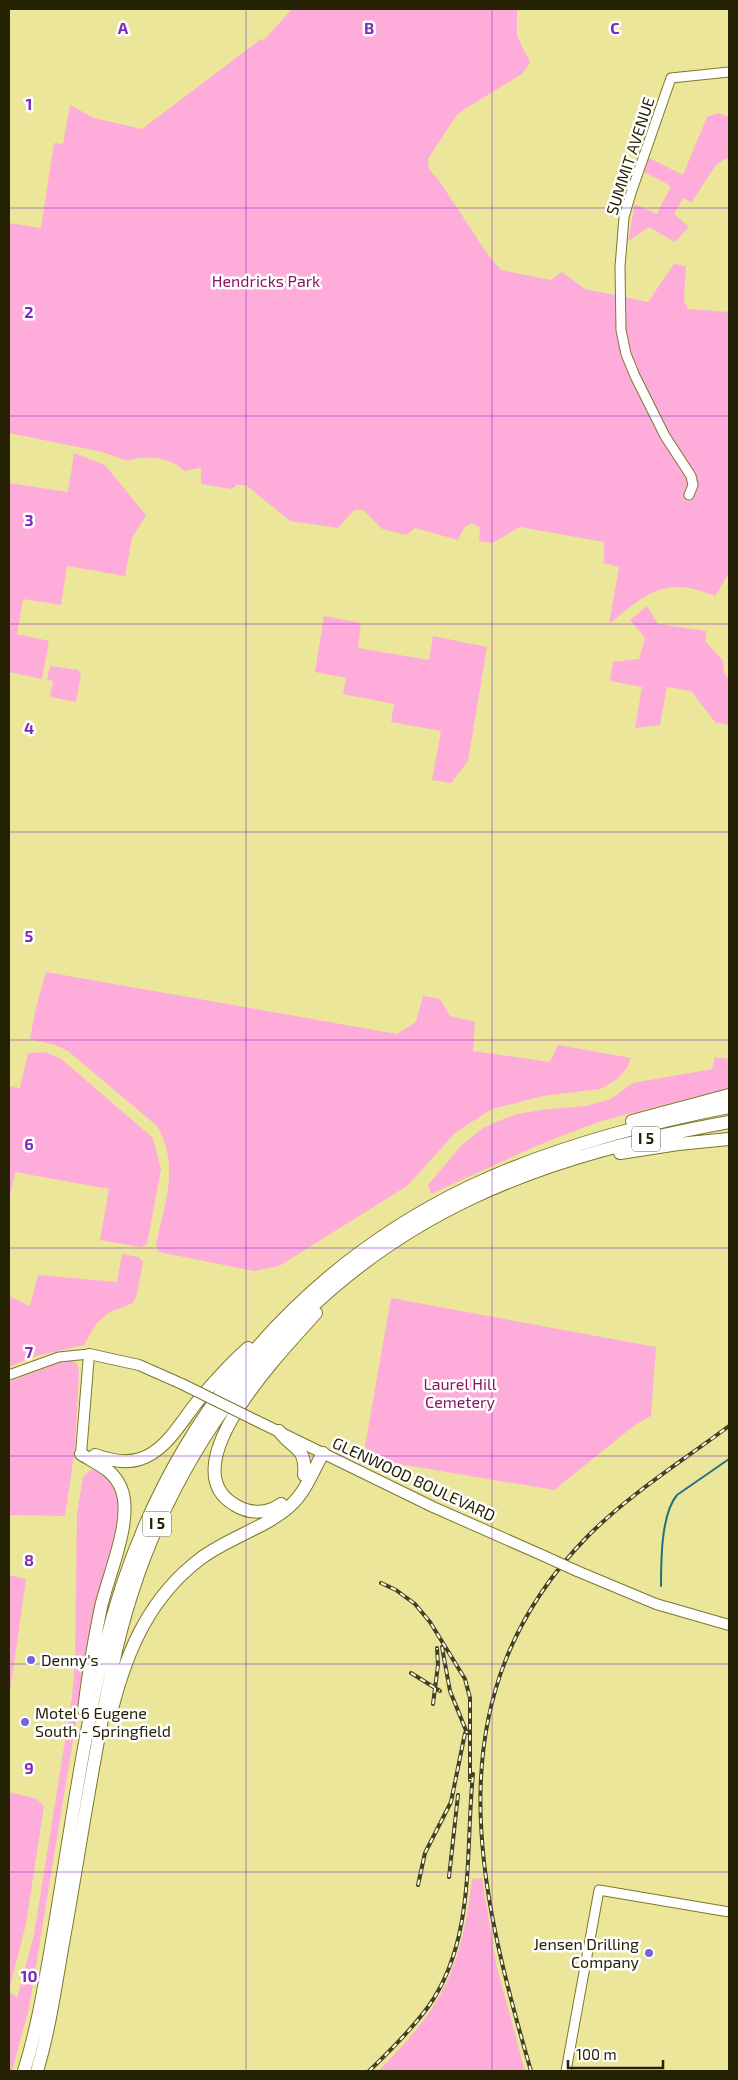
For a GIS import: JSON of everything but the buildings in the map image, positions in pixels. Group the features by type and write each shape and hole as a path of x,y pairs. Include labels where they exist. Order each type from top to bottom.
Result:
{"highway":[{"path":"573,1147 596,1133 729,1095"},
{"name":"I 5","path":"37,2071 50,2018 103,1653 115,1606 142,1528 162,1486 209,1407 268,1335 296,1306 326,1279 392,1231 471,1186 514,1168 573,1147 659,1122 729,1107"},
{"name":"I 5","path":"24,2071 41,2005 83,1795 123,1621 148,1546 167,1502 207,1431 252,1371 288,1330 346,1278 436,1216 500,1185 564,1162 612,1147 729,1122"},
{"path":"564,1162 670,1145 729,1140"},
{"path":"319,1452 293,1494 275,1508 252,1511 234,1505 220,1490 215,1478 216,1454 229,1424 261,1376 346,1278"},
{"path":"81,1454 131,1462 151,1454 169,1438 232,1363 253,1343 268,1335"},
{"path":"278,1431 302,1453 305,1463 304,1475"},
{"path":"83,1795 124,1666 144,1622 156,1602 170,1585 201,1558 291,1505 308,1482 319,1452"},
{"path":"81,1454 110,1471 121,1489 124,1502 122,1530 102,1604 89,1671 83,1795"}],"main road":[{"path":"81,1454 89,1354"},
{"name":"GLENWOOD BOULEVARD","path":"89,1354 139,1365 182,1384 433,1507 577,1571 656,1604 729,1625"}],"street":[{"name":"SUMMIT AVENUE","path":"689,495 693,485 691,476 665,436 626,354 621,330 620,267 625,212 647,143 671,78 729,72"},
{"path":"9,1376 59,1357 89,1354"},
{"path":"566,2071 599,1890 729,1912"}],"green space":[{"name":"Hendricks Park","path":"292,9 517,9 517,36 530,62 522,74 456,116 428,159 429,169 440,182 488,255 501,270 551,280 562,272 585,289 648,302 674,264 686,266 684,301 688,309 729,312 729,573 715,596 683,587 670,587 658,590 646,596 609,624 619,567 604,563 604,542 520,527 492,543 479,541 480,527 471,523 464,528 458,540 415,528 406,535 382,529 363,510 354,510 338,528 290,521 246,485 237,485 231,489 201,484 201,468 184,471 173,463 157,458 141,458 128,461 102,452 9,433 9,223 41,228 54,143 63,144 70,105 94,118 142,129 261,39 264,40"},
{"path":"718,113 729,117 729,159 726,158 715,166 692,202 683,198 674,214 689,227 675,242 649,227 628,241 635,204 657,214 671,186 644,172 649,158 683,175 707,117"},
{"path":"74,453 105,465 146,515 132,538 125,576 67,566 61,605 23,599 17,634 49,641 42,679 9,672 9,483 68,492"},
{"path":"647,606 658,624 706,631 706,642 723,661 724,673 729,679 729,725 715,722 691,691 667,687 660,725 635,728 642,687 610,681 613,662 639,659 645,638 630,620"},
{"path":"324,616 361,623 358,648 429,660 433,636 487,647 468,761 451,783 432,780 441,731 391,722 394,704 343,694 346,678 315,672"},
{"path":"50,666 78,670 81,674 76,702 50,697 53,681 47,680"},
{"path":"46,972 397,1034 416,1022 423,996 440,999 450,1016 475,1022 473,1051 550,1062 558,1045 631,1058 627,1068 616,1080 600,1089 543,1096 492,1109 456,1132 407,1186 279,1266 254,1271 159,1252 156,1244 166,1199 169,1170 168,1155 164,1141 157,1126 68,1051 55,1045 30,1039 36,1007"},
{"path":"45,1052 60,1058 153,1138 161,1169 147,1244 140,1247 100,1240 109,1189 15,1172 9,1202 9,1086 20,1088 28,1053"},
{"path":"715,1057 729,1059 729,1088 601,1121 536,1146 431,1194 428,1185 461,1146 483,1128 517,1114 586,1106 611,1099 633,1083 712,1069"},
{"path":"122,1254 139,1257 143,1262 137,1294 133,1303 108,1313 96,1324 84,1345 36,1356 9,1367 9,1296 30,1306 38,1275 117,1282"},
{"name":"Laurel Hill Cemetery","path":"391,1298 656,1347 651,1416 635,1425 554,1490 363,1458"},
{"path":"71,1360 77,1363 79,1371 75,1448 65,1516 9,1515 9,1382 55,1364"},
{"path":"95,1469 107,1476 111,1481 118,1500 119,1513 80,1698 29,2008 12,2071 9,2071 9,1991 17,1998 34,1935 72,1697 75,1661 77,1513 83,1477 89,1471"},
{"path":"9,1575 26,1579 9,1699"},
{"path":"9,1792 37,1799 44,1806 26,1924 9,1990"},
{"path":"482,1878 496,1964 525,2071 378,2071 419,2027 445,1985 455,1963 462,1938 472,1879"}],"waterway":[{"path":"661,1586 663,1538 672,1503 677,1495 729,1459"}],"railway":[{"path":"531,2071 511,2000 495,1930 484,1861 480,1793 487,1726 505,1661 537,1599 586,1538 619,1507 729,1426"},
{"path":"381,1583 396,1590 415,1604 430,1622 465,1679 470,1698 470,1780"},
{"path":"442,1647 450,1691 467,1733"},
{"path":"433,1704 438,1665 437,1648"},
{"path":"411,1673 440,1691"},
{"path":"418,1885 425,1853 451,1802 465,1733"},
{"path":"369,2071 415,2024 428,2007 443,1981 454,1953 466,1895 473,1774"},
{"path":"449,1877 458,1795"}],"place":[{"name":"Denny's","path":"31,1660"},
{"name":"Motel 6 Eugene South - Springfield","path":"25,1722"},
{"name":"Jensen Drilling Company","path":"649,1953"}]}
